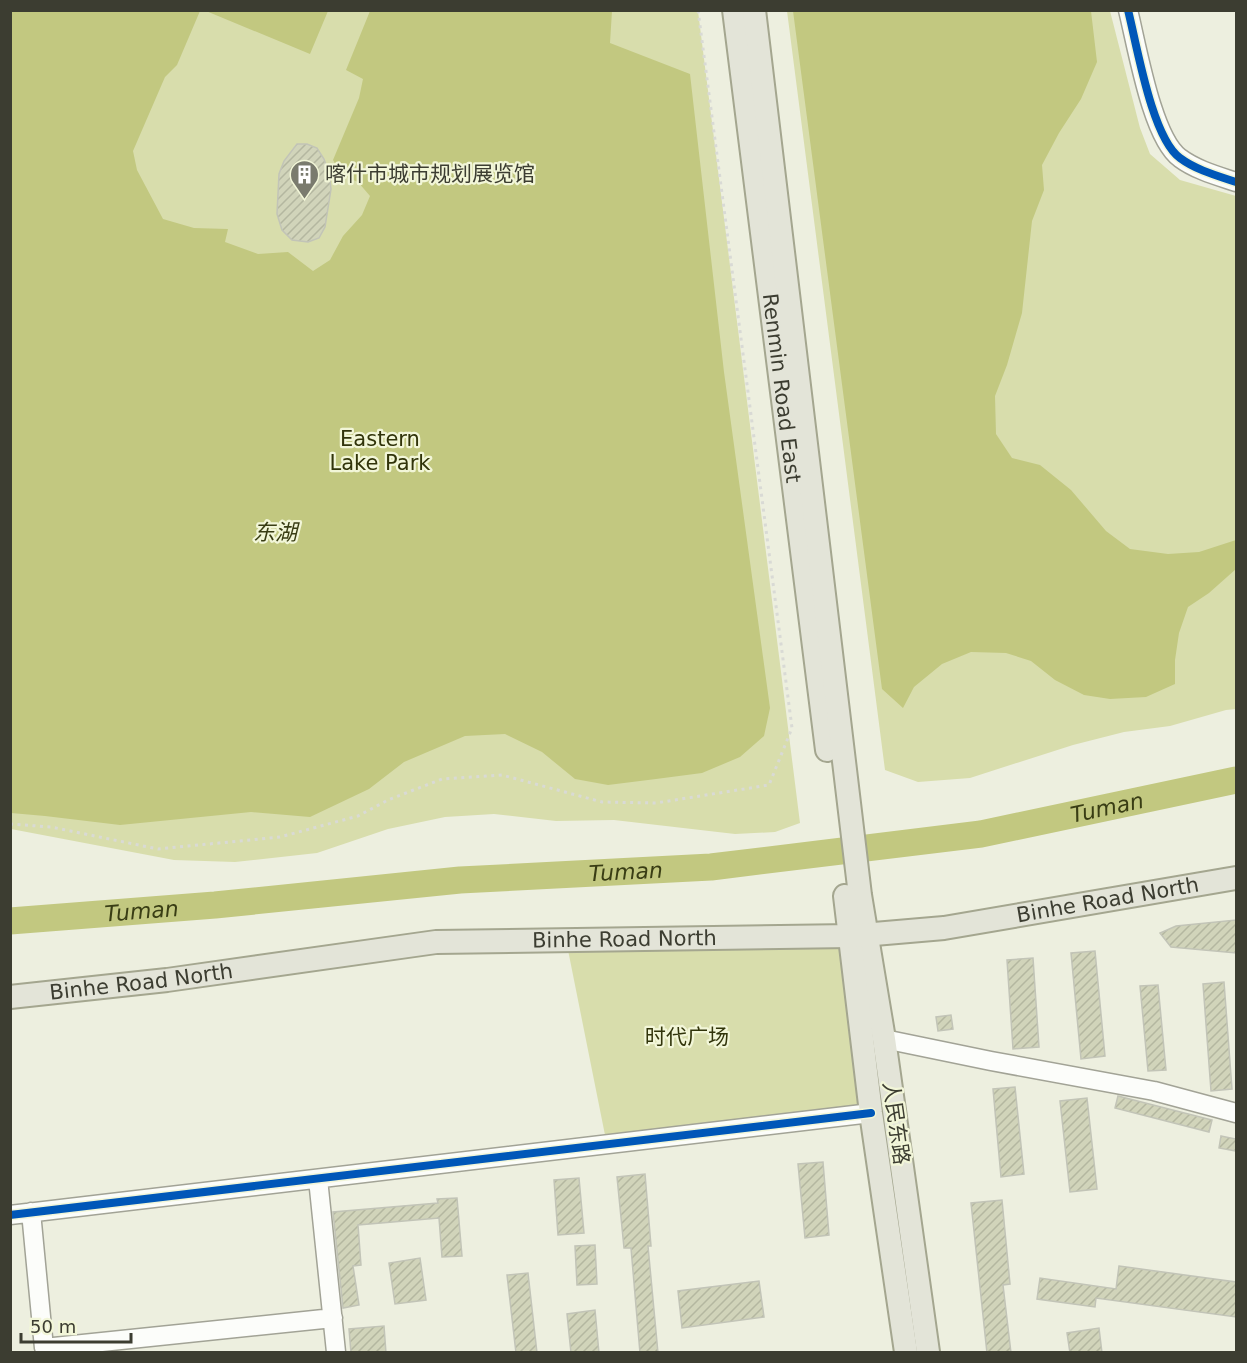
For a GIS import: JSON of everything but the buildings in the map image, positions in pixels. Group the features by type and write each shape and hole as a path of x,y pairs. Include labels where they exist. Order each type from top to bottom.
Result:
{"main road":[{"name":"Renmin Road East","path":"734,10 836,764"},
{"name":"Renmin Road East","path":"754,10 836,764"},
{"name":"人民东路","path":"836,764 859,936 871,1113 906,1353"},
{"name":"Binhe Road North","path":"10,997 167,980 436,942 859,936 944,928 1236,878"},
{"name":"人民东路","path":"859,936 884,1039 928,1353"}],"street":[{"path":"1128,10 1156,122 1167,141 1179,157 1186,162 1236,182"},
{"path":"884,1039 991,1062 1154,1091 1236,1113"},
{"path":"10,1215 871,1113"},
{"path":"318,1179 336,1353"},
{"path":"31,1212 44,1348 333,1318"}],"path":[{"path":"10,824 51,827 158,849 280,837 358,816 388,800 442,779 502,775 602,802 656,803 769,785 792,728 698,10"}],"green space":[{"name":"东湖","path":"10,11 698,11 800,823 775,832 735,834 614,820 556,821 494,814 445,817 388,829 317,853 235,862 174,860 11,829"},
{"path":"787,11 1110,11 1140,128 1150,154 1180,180 1236,196 1236,709 1170,726 1124,732 1073,745 970,778 918,782 885,770"},
{"name":"时代广场","path":"851,936 871,1113 607,1145 566,940"}],"water":[{"name":"东湖","path":"10,11 200,11 177,65 165,77 133,151 137,170 163,219 194,228 228,229 225,242 258,254 288,252 313,271 330,260 343,236 362,215 370,196 358,182 342,175 333,160 359,98 363,79 346,70 370,11 612,11 610,43 690,74 724,372 770,708 764,736 740,757 702,773 608,785 575,779 542,752 505,734 465,736 404,762 369,789 310,817 251,812 120,825 11,813"},
{"path":"206,11 328,11 310,54"},
{"path":"793,11 1091,11 1097,62 1081,99 1042,165 1044,190 1032,221 1022,313 1007,365 995,396 996,434 1012,458 1040,465 1071,490 1106,531 1130,549 1168,554 1199,552 1236,540 1236,569 1209,593 1188,607 1179,633 1175,660 1175,684 1146,697 1110,699 1084,695 1055,680 1031,661 1006,653 971,652 942,664 914,687 903,708 882,689"}],"waterway":[{"name":"Tuman","path":"10,921 215,905 460,880 711,867 981,834 1236,780"}],"cycle path":[{"path":"1128,10 1147,90 1161,132 1170,147 1180,158 1193,166 1236,182"},
{"path":"10,1215 871,1113"}],"place":[{"name":"喀什市城市规划展览馆","path":"304,200"}],"park label":[{"name":"Eastern Lake Park","path":"380,451"}]}
